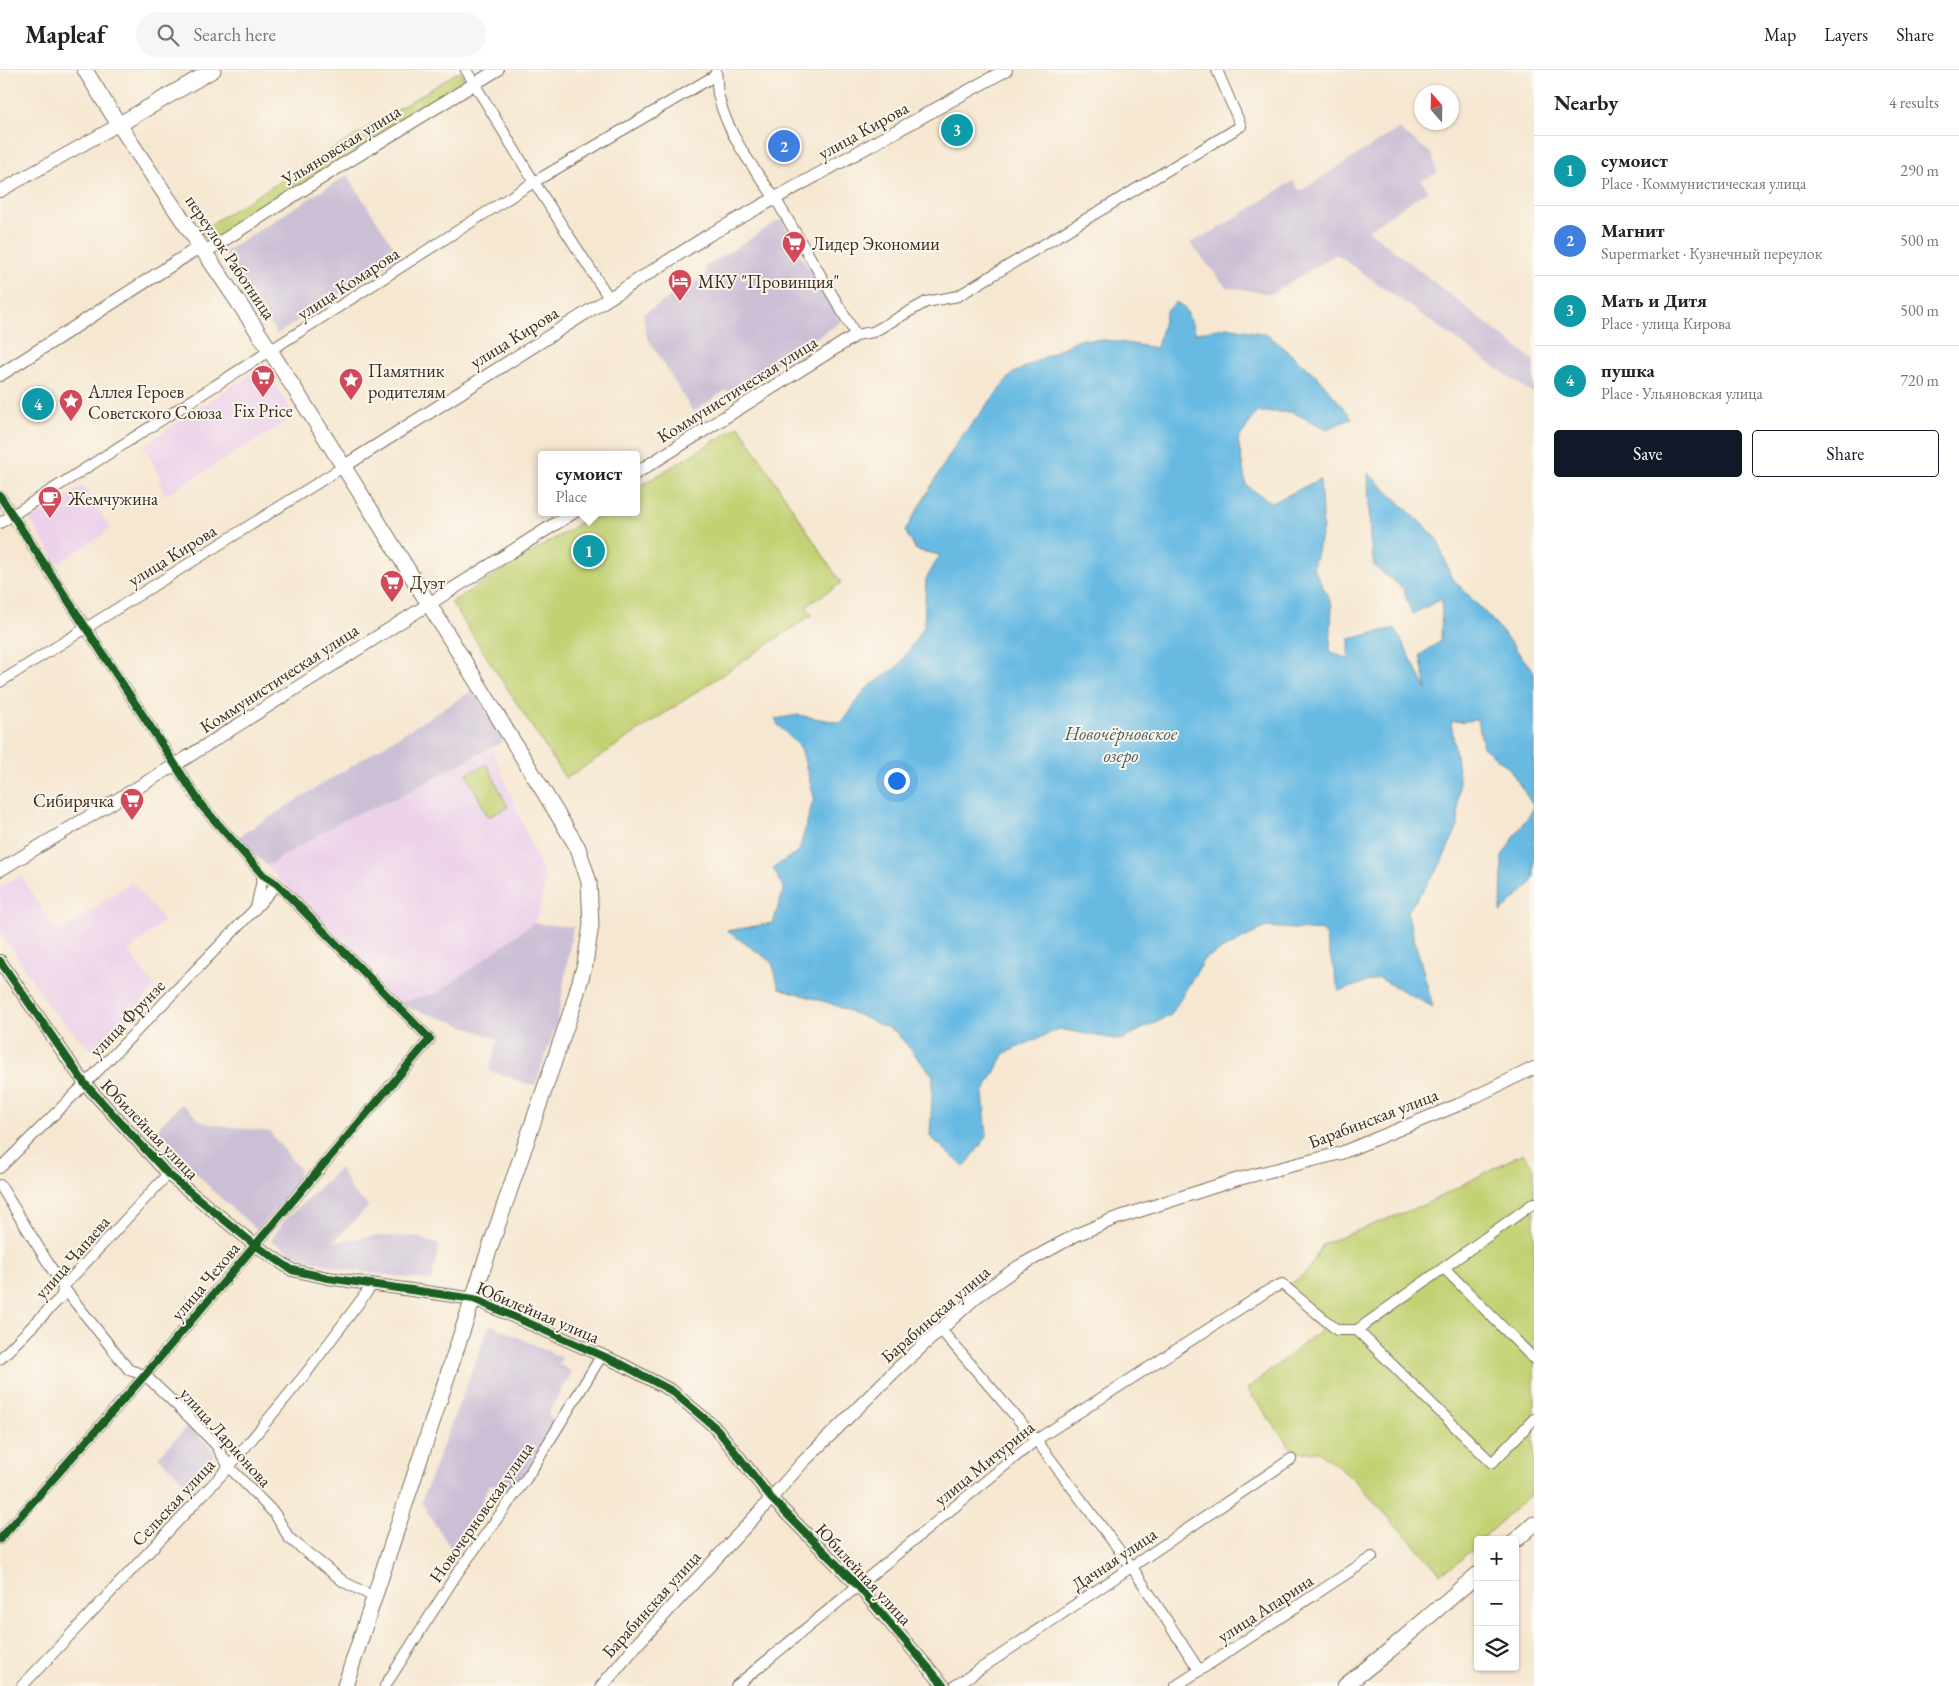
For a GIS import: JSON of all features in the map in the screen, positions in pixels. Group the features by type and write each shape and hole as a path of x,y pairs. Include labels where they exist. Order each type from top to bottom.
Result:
{"main road":[{"name":"переулок Работница","path":"85,70 118,125 271,351 429,603 578,848 589,882 591,925 585,964 572,1010 485,1262 345,1686"},
{"path":"118,125 213,70"},
{"path":"1519,1537 1534,1524"},
{"path":"1345,1686 1474,1577"}],"street":[{"path":"466,70 534,182 609,298"},
{"name":"Ульяновская улица","path":"0,375 497,70"},
{"name":"улица Кирова","path":"0,682 87,629 709,235 1006,70"},
{"path":"716,73 718,94 731,129 761,179 775,198 856,335 873,332 926,302 958,296 1241,126 1217,70"},
{"name":"улица Комарова","path":"0,523 534,182 716,73"},
{"path":"0,191 118,125"},
{"name":"Коммунистическая улица","path":"640,470 856,335"},
{"path":"0,496 202,806 263,875 276,884"},
{"name":"Коммунистическая улица","path":"0,870 175,765 568,516"},
{"path":"255,909 263,875"},
{"name":"улица Фрунзе","path":"0,1168 85,1084 255,909 276,884"},
{"name":"улица Чехова","path":"0,1539 145,1376 430,1038 276,884"},
{"name":"Юбилейная улица","path":"0,962 85,1084 168,1174 255,1245 292,1270 328,1278 474,1299 602,1355 672,1391 717,1428 772,1498 858,1586 944,1686"},
{"name":"Барабинская улица","path":"602,1686 639,1642 803,1462 896,1370 976,1297 1018,1267 1076,1235 1114,1220 1235,1180 1340,1153 1458,1104 1534,1068"},
{"name":"улица Чапаева","path":"0,1359 62,1296 63,1287 168,1174"},
{"name":"улица Ларионова","path":"0,1185 63,1287 129,1370 145,1376 216,1445 229,1467 275,1514 288,1538 344,1582 374,1597"},
{"path":"1532,1209 1356,1330 1492,1463 1534,1419"},
{"path":"1444,1268 1534,1359"},
{"name":"Сельская улица","path":"22,1686 229,1467 307,1372 373,1284"},
{"name":"улица Мичурина","path":"736,1686 1036,1440 1269,1290 1282,1284 1337,1330 1356,1330"},
{"path":"941,1330 1036,1440 1132,1567 1199,1670"},
{"name":"Новочерновская улица","path":"385,1686 458,1572 526,1479 602,1355"},
{"name":"Дачная улица","path":"955,1686 1291,1459"},
{"name":"улица Апарина","path":"1176,1686 1372,1557"}],"shaded area":[{"path":"1398,129 1432,154 1437,173 1421,180 1428,190 1368,230 1534,361 1534,393 1336,254 1271,294 1226,287 1190,243 1218,229 1293,181 1300,191"},
{"path":"347,175 400,256 277,334 224,252"},
{"path":"781,219 797,246 796,248 841,322 729,393 726,390 693,412 646,335 643,314 705,276 705,267"},
{"path":"264,365 294,417 166,495 158,481 161,478 143,446"},
{"path":"83,486 111,529 58,564 30,520"},
{"path":"473,690 504,741 401,796 343,820 267,866 236,838"},
{"path":"492,749 546,880 538,916 533,923 438,993 394,1003 267,866 343,820 401,796"},
{"path":"21,875 57,933 132,882 164,921 128,952 155,987 95,1054 48,1006 19,959 0,933 0,887"},
{"path":"533,923 573,927 558,1019 535,1086 489,1071 498,1039 448,1020 394,1003 438,993"},
{"path":"181,1104 204,1123 270,1132 300,1170 295,1188 257,1230 215,1193 156,1130"},
{"path":"340,1168 353,1193 369,1206 333,1242 372,1236 415,1236 439,1245 432,1281 340,1269 301,1257 271,1241 284,1221"},
{"path":"490,1324 562,1358 559,1364 572,1372 548,1414 557,1424 514,1490 489,1484 462,1548 451,1549 421,1502"},
{"path":"188,1426 216,1453 187,1484 158,1457"}],"green space":[{"path":"460,71 465,83 210,245 201,230"},
{"path":"739,426 841,583 806,606 812,615 566,779 451,602 591,516 640,516 640,486"},
{"path":"487,764 508,807 488,817 467,774"},
{"path":"1523,1153 1534,1168 1534,1491 1485,1536 1474,1536 1474,1547 1455,1565 1440,1573 1352,1478 1318,1451 1295,1453 1247,1389 1321,1330 1282,1290 1307,1272 1323,1244 1426,1204"}],"water":[{"name":"Новочёрновское озеро","path":"1176,302 1185,308 1196,333 1226,327 1267,334 1318,377 1352,418 1327,429 1292,412 1257,412 1238,440 1246,485 1272,503 1320,479 1323,528 1313,567 1332,605 1330,651 1349,660 1349,639 1395,628 1427,690 1420,655 1441,641 1442,599 1412,614 1403,588 1374,566 1370,538 1368,473 1437,538 1451,577 1495,623 1534,672 1534,807 1509,768 1483,747 1478,720 1451,722 1459,777 1458,826 1437,871 1407,912 1433,1007 1379,978 1339,991 1324,931 1266,927 1204,959 1171,1015 1120,1040 1059,1029 1005,1053 983,1093 987,1137 964,1167 930,1136 933,1076 895,1031 832,1004 779,988 772,962 727,931 773,923 784,889 773,868 799,851 814,797 801,748 778,725 775,719 798,715 842,723 866,689 899,665 924,627 926,579 940,555 916,550 905,531 958,441 1012,374 1079,339 1106,340 1157,348 1166,312"},
{"path":"1534,807 1534,878 1529,886 1501,912 1502,856"}],"cycle path":[{"path":"0,496 202,806 263,875 277,884 430,1039 145,1375 0,1539"},
{"path":"0,961 85,1084 168,1174 255,1245 292,1270 328,1278 474,1299 623,1365 672,1391 717,1429 771,1498 858,1586 944,1686"}],"place":[{"name":"Мать и Дитя","path":"957,130"},
{"name":"Магнит","path":"784,146"},
{"name":"Лидер Экономии","path":"794,264"},
{"name":"МКУ \"Провинция\"","path":"680,302"},
{"name":"Fix Price","path":"263,398"},
{"name":"Памятник родителям","path":"351,401"},
{"name":"пушка","path":"38,404"},
{"name":"Аллея Героев Советского Союза","path":"71,422"},
{"name":"Жемчужина","path":"50,519"},
{"name":"сумоист","path":"589,551"},
{"name":"Дуэт","path":"392,603"},
{"name":"Сибирячка","path":"132,821"}]}
